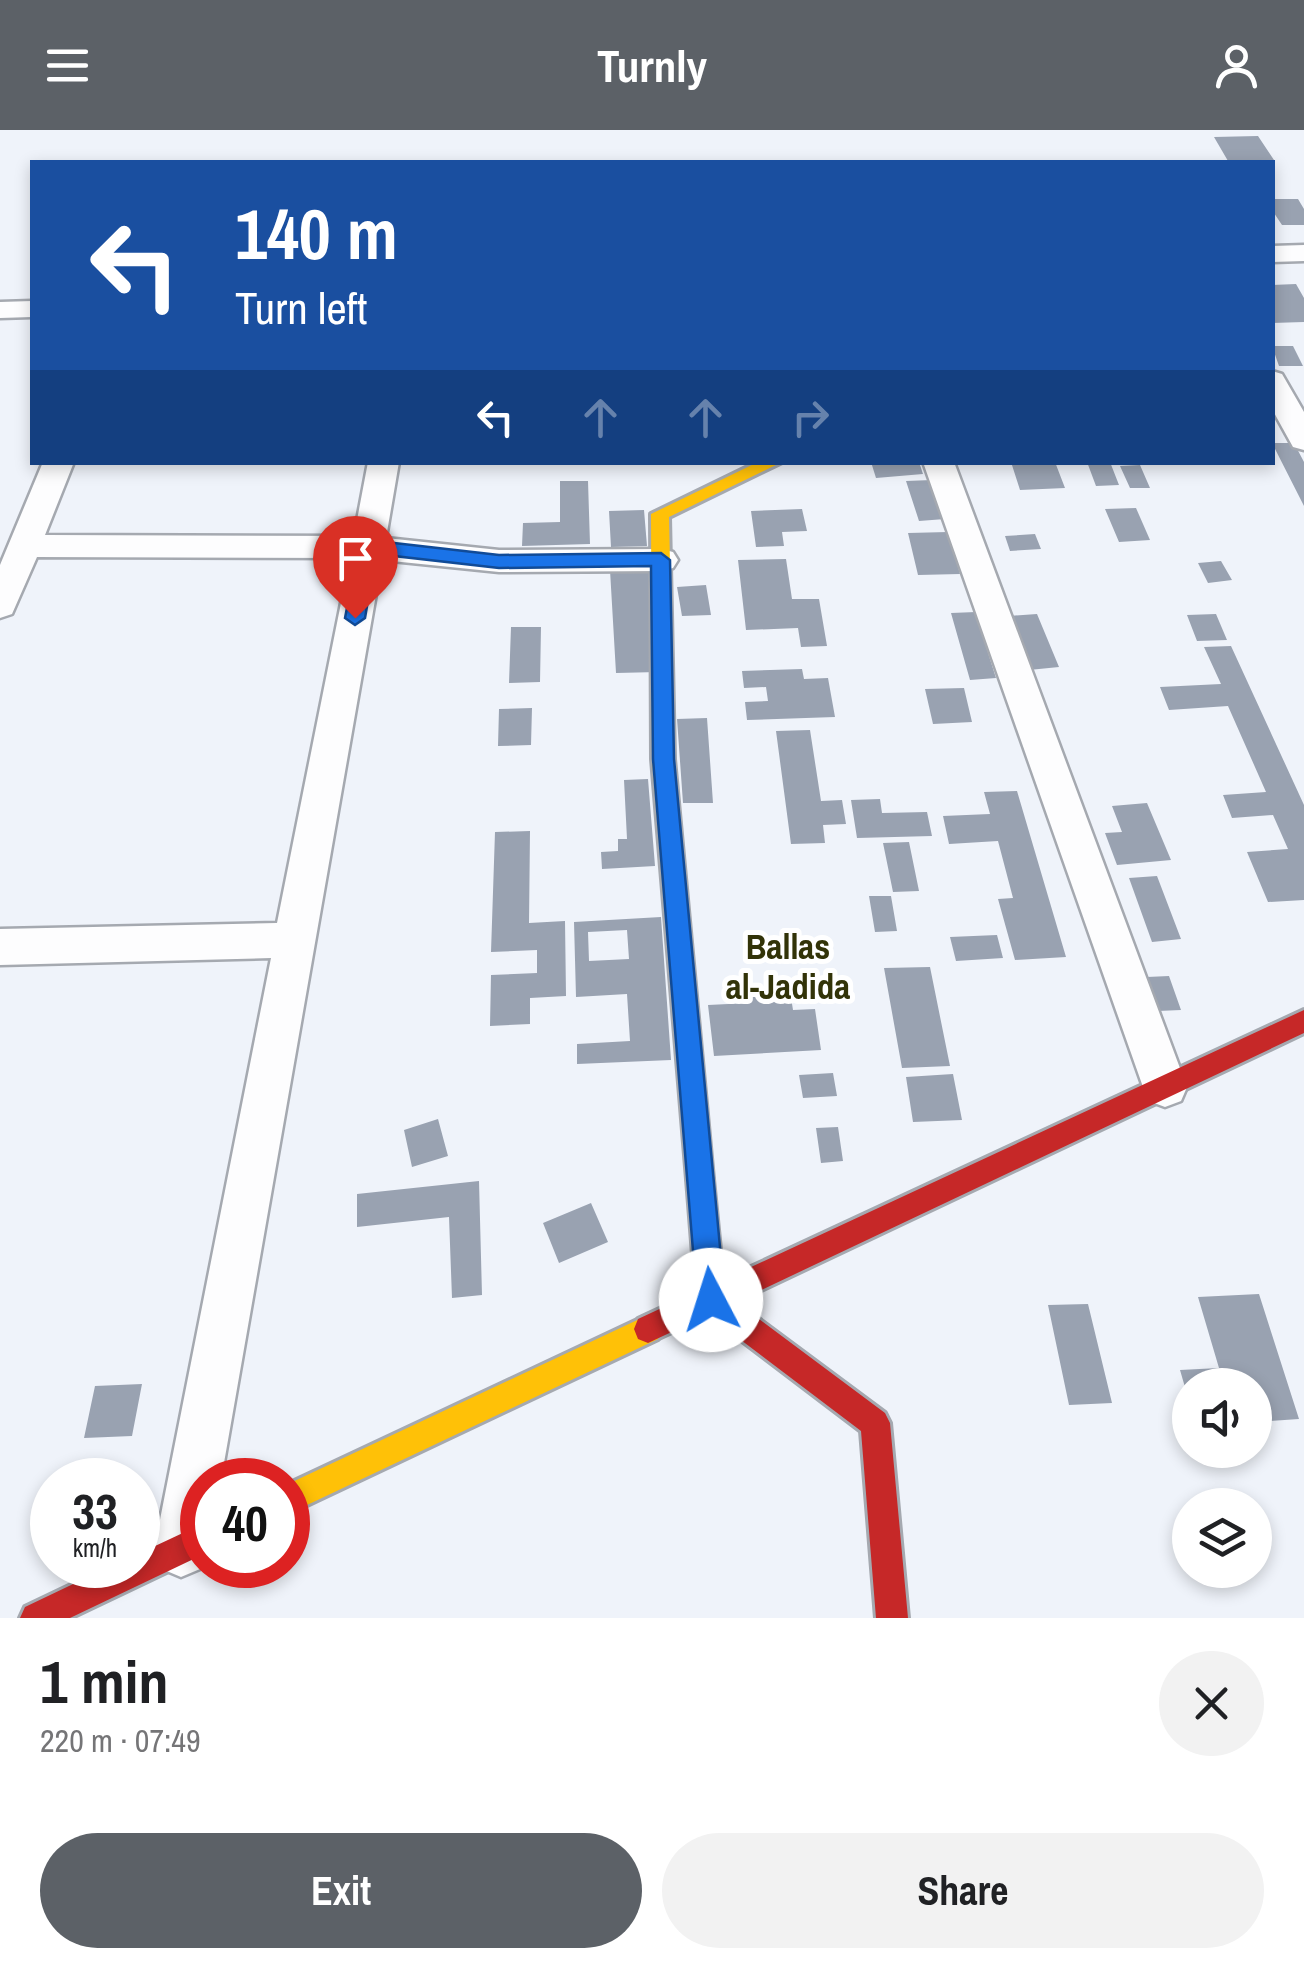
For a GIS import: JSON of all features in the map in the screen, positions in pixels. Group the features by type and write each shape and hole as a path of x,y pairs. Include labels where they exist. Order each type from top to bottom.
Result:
{"street":[{"path":"1275,254 1304,253"},
{"path":"0,310 30,309"},
{"path":"1275,387 1304,440"},
{"path":"0,606 58,465"},
{"path":"207,1458 294,940 383,465"},
{"path":"767,465 660,514 663,759 711,1300 875,1423 892,1618"},
{"path":"939,465 1164,1087"},
{"path":"25,546 368,547 499,562 661,560"},
{"path":"0,946 294,940"},
{"path":"310,1490 1304,1022"},
{"path":"36,1618 180,1550"}],"building":[{"path":"1258,136 1274,160 1227,160 1214,137"},
{"path":"1275,199 1298,199 1304,209 1304,225 1282,225 1275,214"},
{"path":"1296,284 1304,298 1304,322 1275,323 1275,285"},
{"path":"1275,346 1293,346 1303,366 1279,366"},
{"path":"1275,443 1294,443 1304,462 1304,506"},
{"path":"872,465 920,465 923,474 876,478"},
{"path":"1012,465 1056,465 1065,488 1020,490"},
{"path":"1088,465 1111,465 1119,485 1096,486"},
{"path":"1140,465 1150,488 1130,488 1120,466"},
{"path":"932,480 945,519 919,521 906,481"},
{"path":"560,481 588,481 590,544 522,546 523,523 560,522"},
{"path":"1136,508 1150,540 1119,542 1105,509"},
{"path":"802,509 807,531 782,532 784,546 756,547 751,511"},
{"path":"644,510 647,546 611,547 609,511"},
{"path":"948,532 960,574 918,575 908,533"},
{"path":"1035,534 1041,549 1010,551 1005,536"},
{"path":"786,559 792,599 819,599 827,646 801,647 798,628 746,630 738,560"},
{"path":"1221,561 1232,580 1208,583 1198,563"},
{"path":"651,568 658,672 616,673 610,570"},
{"path":"706,585 711,615 682,616 677,587"},
{"path":"976,612 996,678 970,680 951,613"},
{"path":"1037,614 1059,667 1029,670 1009,616"},
{"path":"1216,614 1227,640 1197,641 1187,615"},
{"path":"511,627 541,627 540,682 509,683"},
{"path":"1231,646 1304,805 1304,900 1268,902 1247,852 1288,849 1273,815 1232,818 1223,795 1266,792 1228,706 1169,710 1160,687 1221,684 1204,647"},
{"path":"802,669 804,679 828,678 835,717 747,720 745,702 768,701 766,687 744,688 742,671"},
{"path":"964,688 972,722 933,724 925,689"},
{"path":"532,708 531,745 498,746 499,709"},
{"path":"707,718 713,803 683,803 677,719"},
{"path":"810,730 821,801 842,800 846,824 823,825 825,843 791,844 776,731"},
{"path":"648,779 655,866 602,869 601,852 618,851 618,839 627,839 624,780"},
{"path":"1017,791 1066,957 1015,960 998,899 1013,898 998,841 949,844 943,816 990,814 984,792"},
{"path":"880,799 882,813 927,812 932,836 857,838 851,800"},
{"path":"1147,803 1171,860 1117,865 1105,833 1122,832 1112,806"},
{"path":"530,831 529,923 565,921 566,996 530,998 530,1024 490,1026 491,975 537,973 537,950 491,952 495,832"},
{"path":"909,842 919,891 893,892 883,843"},
{"path":"1157,876 1181,939 1152,942 1129,878"},
{"path":"869,896 891,896 897,931 875,932"},
{"path":"661,917 671,1060 577,1064 577,1044 630,1041 627,994 576,997 574,922","holes":["627,930 629,959 589,961 588,932"]},
{"path":"997,935 1003,958 956,961 950,937"},
{"path":"930,967 950,1066 902,1068 884,968"},
{"path":"1169,976 1181,1010 1158,1011 1147,977"},
{"path":"789,985 793,1010 815,1009 821,1050 714,1056 708,1005 749,1003 747,987"},
{"path":"833,1073 837,1096 803,1098 799,1075"},
{"path":"953,1074 962,1120 913,1122 906,1077"},
{"path":"438,1119 448,1156 412,1167 404,1130"},
{"path":"838,1127 843,1161 821,1163 816,1128"},
{"path":"479,1181 482,1295 452,1298 449,1217 357,1227 357,1194"},
{"path":"591,1203 608,1242 559,1263 543,1223"},
{"path":"1259,1294 1299,1419 1272,1421 1272,1368 1219,1368 1198,1297"},
{"path":"1088,1304 1112,1403 1069,1405 1048,1305"},
{"path":"142,1384 132,1436 84,1438 95,1386"}],"traffic: slow":[{"path":"700,1179 663,759 660,514 767,465"},
{"path":"310,1489 648,1329"}],"traffic: jam":[{"path":"648,1329 1304,1021"},
{"path":"700,1179 711,1300 875,1423 892,1618"},
{"path":"36,1618 180,1549"}],"district":[{"name":"Ballas al-Jadida","path":"788,967"}],"route":[{"path":"355,618 368,547 499,562 661,560 663,759 711,1300"}]}
